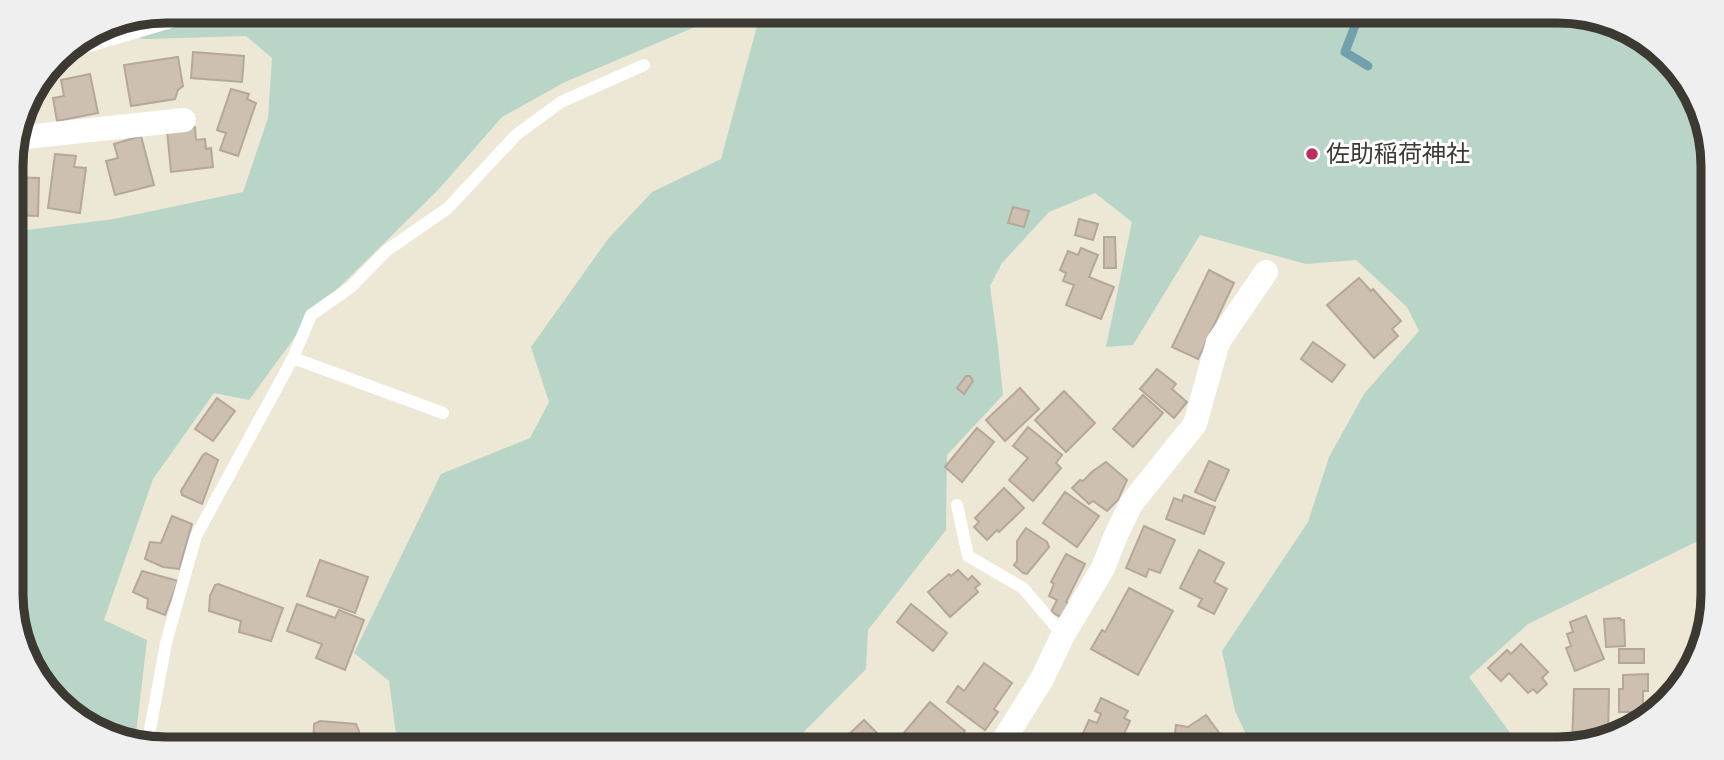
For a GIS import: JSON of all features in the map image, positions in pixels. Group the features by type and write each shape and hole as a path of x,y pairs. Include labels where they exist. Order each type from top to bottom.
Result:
{"street":[{"path":"26,137 184,120"},
{"path":"1006,737 1042,680 1063,635 1103,568 1131,505 1195,424 1218,342 1266,272"}],"lane":[{"path":"86,47 168,23"},
{"path":"149,736 166,643 196,536 293,358 311,315 351,286 386,251 448,208 516,135 561,102 644,65"},
{"path":"293,358 443,413"},
{"path":"957,505 968,556 1023,588 1063,635"}],"green space":[{"path":"156,23 1568,23 1604,30 1645,52 1672,79 1690,111 1700,147 1701,541 1528,624 1469,677 1513,737 1247,737 1235,711 1222,651 1308,522 1329,457 1364,394 1419,331 1407,307 1356,260 1306,264 1200,235 1133,345 1106,347 1132,222 1095,193 1049,212 1002,263 990,286 1003,395 947,455 946,530 868,630 866,669 799,737 396,737 389,681 354,653 441,474 530,438 549,402 531,347 608,239 652,192 721,159 757,26 695,27 565,82 502,117 438,190 311,315 249,400 214,393 153,479 104,620 147,640 136,734 94,718 65,695 42,666 28,631 23,594 23,230 114,219 243,192 268,118 272,58 246,36 146,39 110,34 138,25"}],"building":[{"path":"193,52 244,56 242,82 191,78"},
{"path":"178,57 183,86 178,90 175,99 131,106 124,65"},
{"path":"90,74 98,113 57,121 53,98 64,96 61,80"},
{"path":"231,89 249,94 247,99 256,103 238,156 220,150 226,133 217,130"},
{"path":"195,127 196,140 205,139 206,149 211,148 213,167 171,172 167,130"},
{"path":"141,136 154,185 115,195 106,161 118,158 114,144"},
{"path":"55,154 76,156 74,167 86,168 80,213 48,208"},
{"path":"23,177 39,178 38,216 23,215"},
{"path":"1013,207 1029,211 1024,227 1008,223"},
{"path":"1079,219 1098,224 1093,240 1075,235"},
{"path":"1104,237 1115,237 1116,268 1104,268"},
{"path":"1081,248 1098,255 1089,277 1114,287 1101,319 1066,305 1074,285 1063,281 1066,273 1060,270 1068,251 1078,255"},
{"path":"1209,270 1234,283 1198,359 1172,347"},
{"path":"1359,278 1371,291 1373,289 1401,321 1392,329 1398,336 1374,358 1327,305"},
{"path":"1313,342 1345,365 1332,382 1301,359"},
{"path":"1157,369 1176,384 1172,389 1187,402 1174,418 1140,389"},
{"path":"966,376 970,376 973,381 964,394 957,388"},
{"path":"1020,388 1039,409 1005,441 986,420"},
{"path":"1064,391 1095,423 1066,452 1035,420"},
{"path":"1143,395 1163,413 1133,447 1113,429"},
{"path":"217,398 235,411 213,441 195,429"},
{"path":"1028,427 1062,455 1056,463 1061,468 1033,501 1009,480 1028,458 1013,446"},
{"path":"977,428 994,442 962,482 945,467"},
{"path":"206,453 218,460 202,504 182,495 181,491"},
{"path":"1209,461 1229,470 1215,501 1195,492"},
{"path":"1106,462 1127,480 1118,500 1107,511 1093,501 1089,504 1072,488"},
{"path":"1004,488 1024,508 987,540 974,527 979,522 975,518"},
{"path":"1065,492 1099,516 1077,547 1043,523"},
{"path":"1184,495 1215,507 1204,534 1166,519 1174,498 1182,501"},
{"path":"172,516 192,524 179,569 163,567 145,559 150,542 161,543"},
{"path":"1144,526 1175,540 1160,573 1149,569 1146,577 1126,568"},
{"path":"1026,528 1047,542 1049,547 1027,574 1014,565 1017,561 1017,541"},
{"path":"1199,550 1224,563 1214,582 1227,589 1214,614 1198,606 1202,599 1180,588"},
{"path":"1066,554 1085,564 1066,602 1070,604 1063,618 1051,612 1057,600 1049,596 1054,584 1051,582"},
{"path":"320,560 368,577 355,613 307,596"},
{"path":"958,570 968,580 972,576 980,584 975,588 978,592 950,617 928,592"},
{"path":"142,571 178,581 165,615 147,608 148,599 133,592"},
{"path":"218,584 283,608 271,641 239,632 241,621 209,611 210,596"},
{"path":"1129,588 1173,611 1138,675 1091,649 1102,630 1105,632"},
{"path":"297,604 335,618 339,610 364,620 345,670 316,658 322,644 287,631"},
{"path":"911,604 947,633 933,651 897,622"},
{"path":"1586,616 1604,659 1575,671 1566,648 1571,646 1567,634 1573,632 1570,622"},
{"path":"1604,619 1624,620 1625,646 1606,647"},
{"path":"1521,644 1548,672 1542,678 1547,684 1537,693 1533,689 1528,693 1509,673 1501,681 1488,668 1507,650 1511,654"},
{"path":"1619,649 1644,649 1644,663 1619,663"},
{"path":"984,663 1012,683 994,709 998,712 985,730 947,702 958,686 964,691"},
{"path":"1648,674 1648,691 1643,691 1643,709 1639,712 1619,712 1619,689 1623,689 1623,675"},
{"path":"1574,689 1609,689 1608,728 1572,737"},
{"path":"1101,698 1128,711 1124,718 1130,721 1123,737 1081,737 1089,720 1097,723 1101,714 1095,711"},
{"path":"930,702 965,731 960,737 907,737 903,734"},
{"path":"1206,715 1222,737 1174,737 1176,725 1188,727"},
{"path":"864,720 881,737 846,737"},
{"path":"320,721 356,724 358,737 313,737 314,724"}],"waterway":[{"path":"1356,23 1345,52 1368,66"}],"place":[{"name":"佐助稲荷神社","path":"1312,154"}]}
